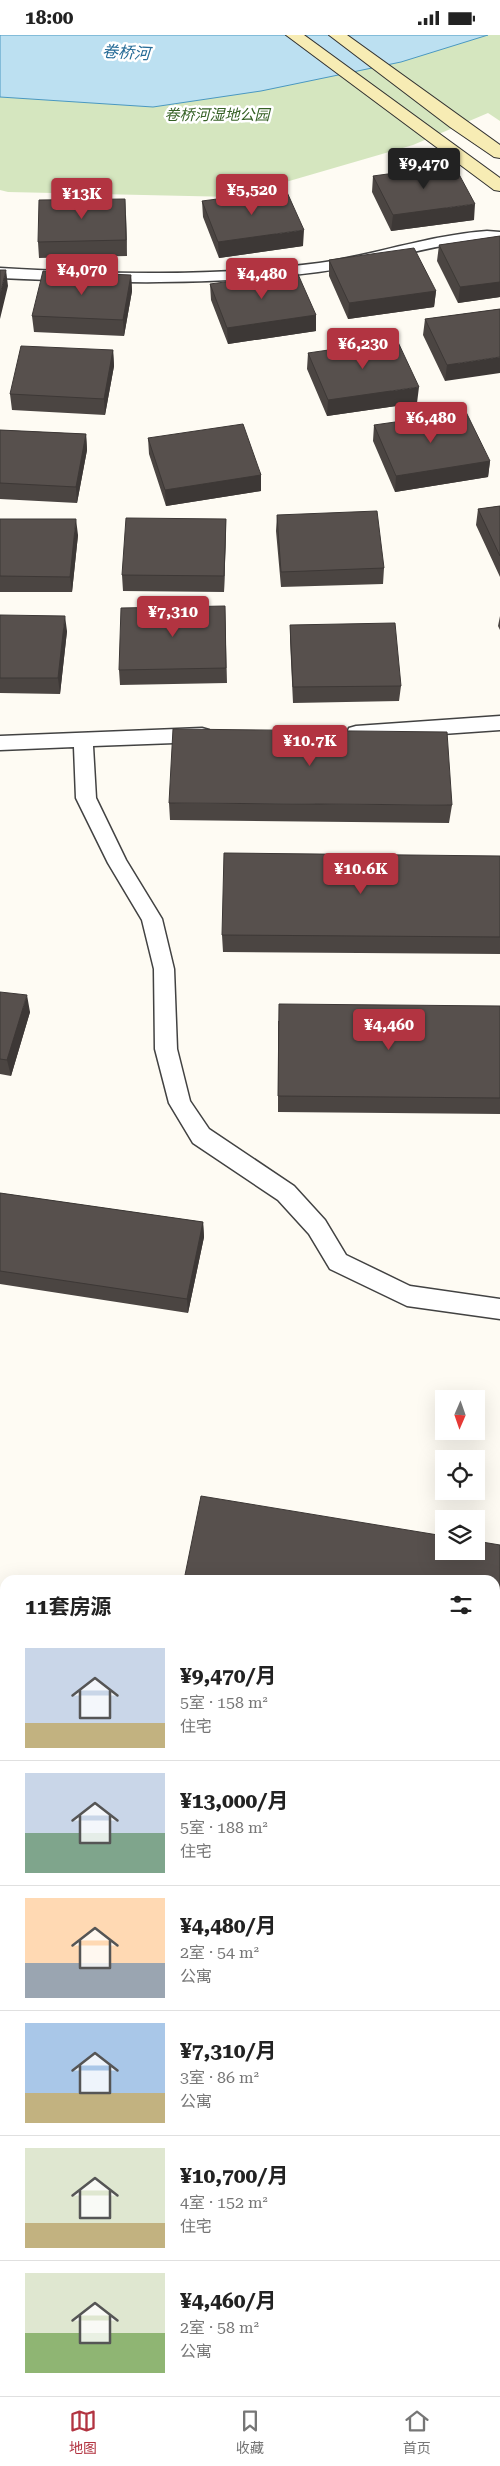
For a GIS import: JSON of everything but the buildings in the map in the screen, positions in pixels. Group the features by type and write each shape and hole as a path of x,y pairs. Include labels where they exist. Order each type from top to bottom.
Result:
{"street":[{"path":"294,35 500,186"},
{"path":"337,35 456,123 500,153"}],"lane":[{"path":"0,273 180,279 307,269 440,241 487,235 500,236"},
{"path":"338,733 500,723"},
{"path":"0,743 83,738 224,735"},
{"path":"83,738 86,798 118,863 152,919 164,969 166,1049 180,1103 201,1136 286,1193 316,1227 338,1262 407,1296 500,1309"}],"green space":[{"name":"卷桥河湿地公园","path":"0,35 500,35 500,121 488,113 413,145 234,197 8,192 0,190"}],"water":[{"name":"卷桥河","path":"0,35 488,35 401,62 261,91 153,107 0,97"}]}
